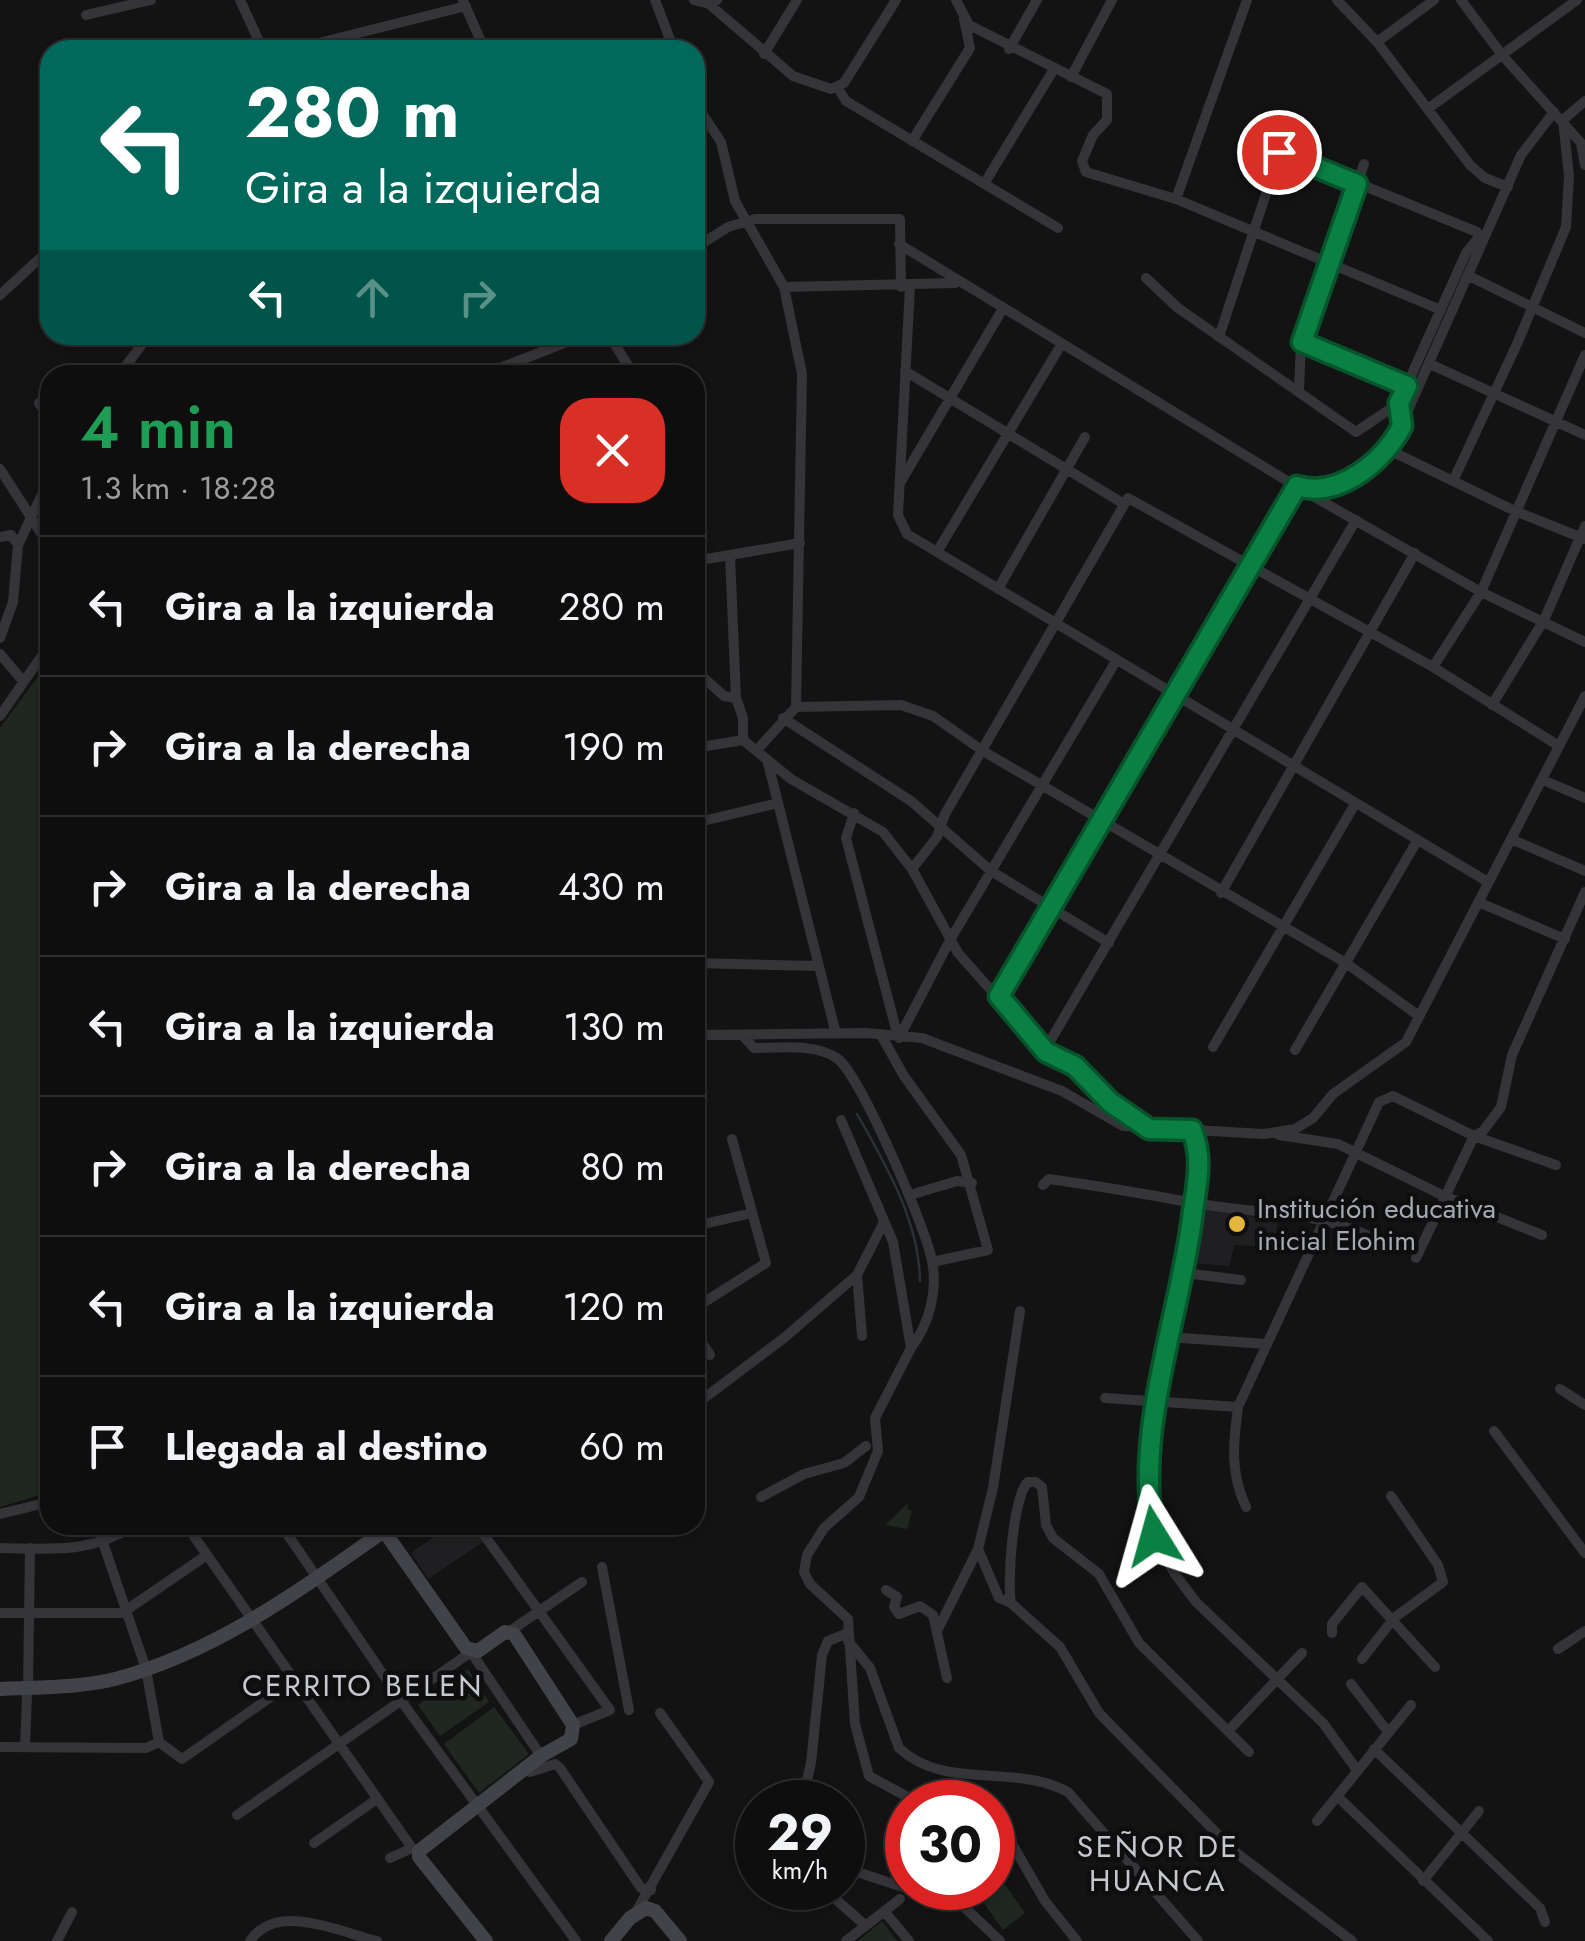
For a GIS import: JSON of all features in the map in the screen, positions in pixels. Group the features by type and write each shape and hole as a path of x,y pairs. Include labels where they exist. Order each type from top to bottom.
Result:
{"street":[{"path":"86,15 151,0"},
{"path":"240,0 259,40"},
{"path":"656,0 670,40"},
{"path":"694,0 713,2 764,54 809,84 838,88"},
{"path":"764,54 798,0"},
{"path":"838,88 896,0"},
{"path":"1009,49 1037,0"},
{"path":"1071,77 1112,0"},
{"path":"1176,199 1247,0"},
{"path":"1338,0 1429,108 1470,165 1485,178 1508,187"},
{"path":"1376,42 1434,0"},
{"path":"1461,0 1502,55 1581,143 1585,165"},
{"path":"1429,108 1577,0"},
{"path":"958,1 969,26 1107,94 1106,120 1085,152 1086,172 1176,199 1328,266 1441,310"},
{"path":"327,40 464,2 481,40"},
{"path":"912,140 970,48 964,17"},
{"path":"984,184 1054,70"},
{"path":"838,88 846,101 1058,228"},
{"path":"1146,278 1219,336 1356,432 1399,403 1441,310 1470,276 1530,138 1585,101"},
{"path":"1452,481 1566,227 1569,176 1558,116"},
{"path":"705,117 722,142 735,201 784,286 802,374 796,707"},
{"path":"1219,336 1281,147 1357,184 1477,232 1481,250"},
{"path":"1298,390 1302,342 1364,164"},
{"path":"705,243 745,221 900,219 905,372 898,515 907,534 1488,882"},
{"path":"1300,488 1334,484 1372,467 1389,450 1430,364 1466,253 1479,237"},
{"path":"900,244 956,282 1300,488 1481,592 1585,642"},
{"path":"0,295 40,258"},
{"path":"1470,276 1585,333"},
{"path":"784,286 956,282"},
{"path":"899,484 1002,310"},
{"path":"1302,342 1407,386"},
{"path":"508,365 559,345"},
{"path":"936,552 1061,345"},
{"path":"1433,668 1481,592 1585,355"},
{"path":"1430,364 1585,436"},
{"path":"905,372 1124,504"},
{"path":"1399,403 1402,426"},
{"path":"998,589 1085,438"},
{"path":"1389,450 1515,511 1583,534 1544,620 1492,705"},
{"path":"0,469 40,532"},
{"path":"999,996 1300,488"},
{"path":"912,869 937,837 1128,498 1433,668 1559,746"},
{"path":"0,638 14,602 18,545 40,499"},
{"path":"1050,1043 1356,520"},
{"path":"0,538 11,535 18,545"},
{"path":"705,559 800,543"},
{"path":"1220,893 1415,553"},
{"path":"730,555 736,698 743,718 743,740"},
{"path":"0,654 23,681"},
{"path":"0,716 40,658"},
{"path":"899,1038 950,940 1116,661"},
{"path":"705,679 724,696 736,698"},
{"path":"0,696 13,698"},
{"path":"1278,1134 1313,1118 1333,1094 1396,1054 1559,746 1580,717 1585,696"},
{"path":"757,750 796,707 901,705 933,716 983,751 1220,893 1346,963 1418,1016"},
{"path":"782,718 910,801 990,871 1109,943"},
{"path":"705,745 743,740 791,778 884,832 912,869 950,940 1046,1052 1075,1066 1110,1102 1149,1129"},
{"path":"767,759 836,1034"},
{"path":"1543,780 1585,798"},
{"path":"705,821 778,803"},
{"path":"1213,1047 1285,930 1355,804"},
{"path":"854,814 846,838 899,1038"},
{"path":"1511,839 1585,871"},
{"path":"1295,1050 1417,840"},
{"path":"1416,1258 1474,1136 1483,1131 1501,1107 1512,1055 1585,892"},
{"path":"1478,902 1565,939"},
{"path":"705,963 818,966"},
{"path":"705,1035 882,1035 946,1044 1062,1092 1123,1126 1278,1134 1338,1144 1444,1196 1542,1235"},
{"path":"882,1035 904,1076 961,1155 988,1250 932,1262"},
{"path":"744,1037 754,1048 830,1054 842,1062 874,1116 910,1195 932,1262 925,1330 911,1348 875,1418 878,1450 860,1498 824,1528 807,1554 804,1572 816,1592 845,1614 858,1739 869,1776 885,1785"},
{"path":"1246,1507 1233,1470 1238,1407 1380,1102 1393,1096 1474,1136 1556,1165"},
{"path":"841,1120 896,1254 911,1348"},
{"path":"1192,1130 1201,1163 1146,1483 1154,1536 1196,1602 1324,1723 1357,1770"},
{"path":"705,1299 766,1262 732,1139"},
{"path":"1044,1186 1050,1178 1144,1190 1194,1203 1328,1219 1367,1235"},
{"path":"910,1195 958,1181 972,1183"},
{"path":"705,1224 752,1213"},
{"path":"705,1397 784,1338 856,1275 884,1222"},
{"path":"1185,1273 1241,1280"},
{"path":"856,1275 862,1336"},
{"path":"938,1628 978,1549 993,1488 1020,1311"},
{"path":"1168,1338 1266,1344"},
{"path":"705,1347 710,1355"},
{"path":"1560,1389 1585,1404"},
{"path":"1105,1398 1238,1407"},
{"path":"1494,1431 1585,1553"},
{"path":"760,1497 804,1474 844,1464 866,1446"},
{"path":"1011,1603 1009,1568 1019,1494 1028,1482 1036,1482 1042,1487 1046,1525 1053,1538 1099,1574 1139,1644 1249,1752"},
{"path":"1362,1660 1394,1618 1443,1582 1438,1565 1390,1496"},
{"path":"0,1514 40,1504"},
{"path":"101,1535 146,1669 159,1742 182,1759 295,1680"},
{"path":"0,1548 104,1544 119,1535"},
{"path":"193,1535 419,1858 486,1941"},
{"path":"289,1535 402,1702 576,1941"},
{"path":"0,1689 28,1691 111,1680 146,1669 253,1621 374,1535"},
{"path":"391,1535 541,1756"},
{"path":"485,1535 610,1710 573,1725"},
{"path":"24,1747 30,1548"},
{"path":"978,1549 999,1598 1011,1603 1060,1647 1098,1713 1234,1852 1352,1941"},
{"path":"0,1613 122,1613 207,1556"},
{"path":"602,1567 629,1710"},
{"path":"237,1816 471,1652 510,1632 582,1582"},
{"path":"1332,1633 1332,1624 1358,1588 1394,1618 1435,1667"},
{"path":"886,1590 897,1597 894,1607 899,1614 920,1606 933,1615 946,1678"},
{"path":"1558,1649 1585,1631"},
{"path":"390,1858 415,1849 541,1756 572,1738 573,1725 510,1632"},
{"path":"806,1780 828,1641 845,1635"},
{"path":"845,1635 870,1668 900,1748 908,1756 953,1772 1045,1780 1068,1792 1198,1941"},
{"path":"1229,1730 1302,1653"},
{"path":"1351,1684 1388,1732"},
{"path":"1317,1821 1411,1705"},
{"path":"611,1941 651,1890 709,1782 660,1712"},
{"path":"0,1747 146,1748 159,1742"},
{"path":"1374,1749 1540,1908 1545,1922"},
{"path":"523,1770 528,1773 555,1764 560,1768 641,1888 651,1890"},
{"path":"1336,1796 1488,1941"},
{"path":"314,1843 378,1798"},
{"path":"1423,1880 1479,1811"},
{"path":"1015,1847 1045,1901 1077,1941"},
{"path":"865,1875 912,1890 944,1888 1000,1941"},
{"path":"848,1910 866,1926"},
{"path":"846,1941 886,1910"},
{"path":"636,1912 655,1911 677,1940"},
{"path":"57,1941 72,1912"},
{"path":"884,1912 909,1941"},
{"path":"250,1941 262,1926 284,1918 378,1941"}],"shaded area":[{"path":"40,674 40,1495 0,1507 0,728"},
{"path":"1197,1209 1278,1220 1274,1247 1234,1245 1230,1266 1192,1263"},
{"path":"909,1502 907,1509 912,1511 907,1529 885,1525"},
{"path":"437,1535 478,1535 483,1542 428,1579 411,1553"},
{"path":"468,1669 489,1702 440,1736 418,1705"},
{"path":"494,1707 529,1754 479,1793 444,1744"},
{"path":"1015,1899 1025,1913 1003,1930 989,1910 1015,1910"},
{"path":"882,1921 897,1941 858,1941"}],"waterway":[{"path":"857,1114 907,1215 920,1281"}],"place":[{"name":"Institución educativa inicial Elohim","path":"1237,1224"}],"district":[{"name":"CERRITO BELEN","path":"363,1685"},
{"name":"SEÑOR DE HUANCA","path":"1158,1863"}],"route":[{"path":"1154,1536 1146,1483 1168,1338 1185,1273 1200,1150 1192,1130 1149,1129 1110,1102 1075,1066 1046,1052 999,996 1297,486 1303,489 1334,484 1372,467 1393,444 1402,426 1399,403 1407,386 1302,342 1357,184 1279,152"}]}
